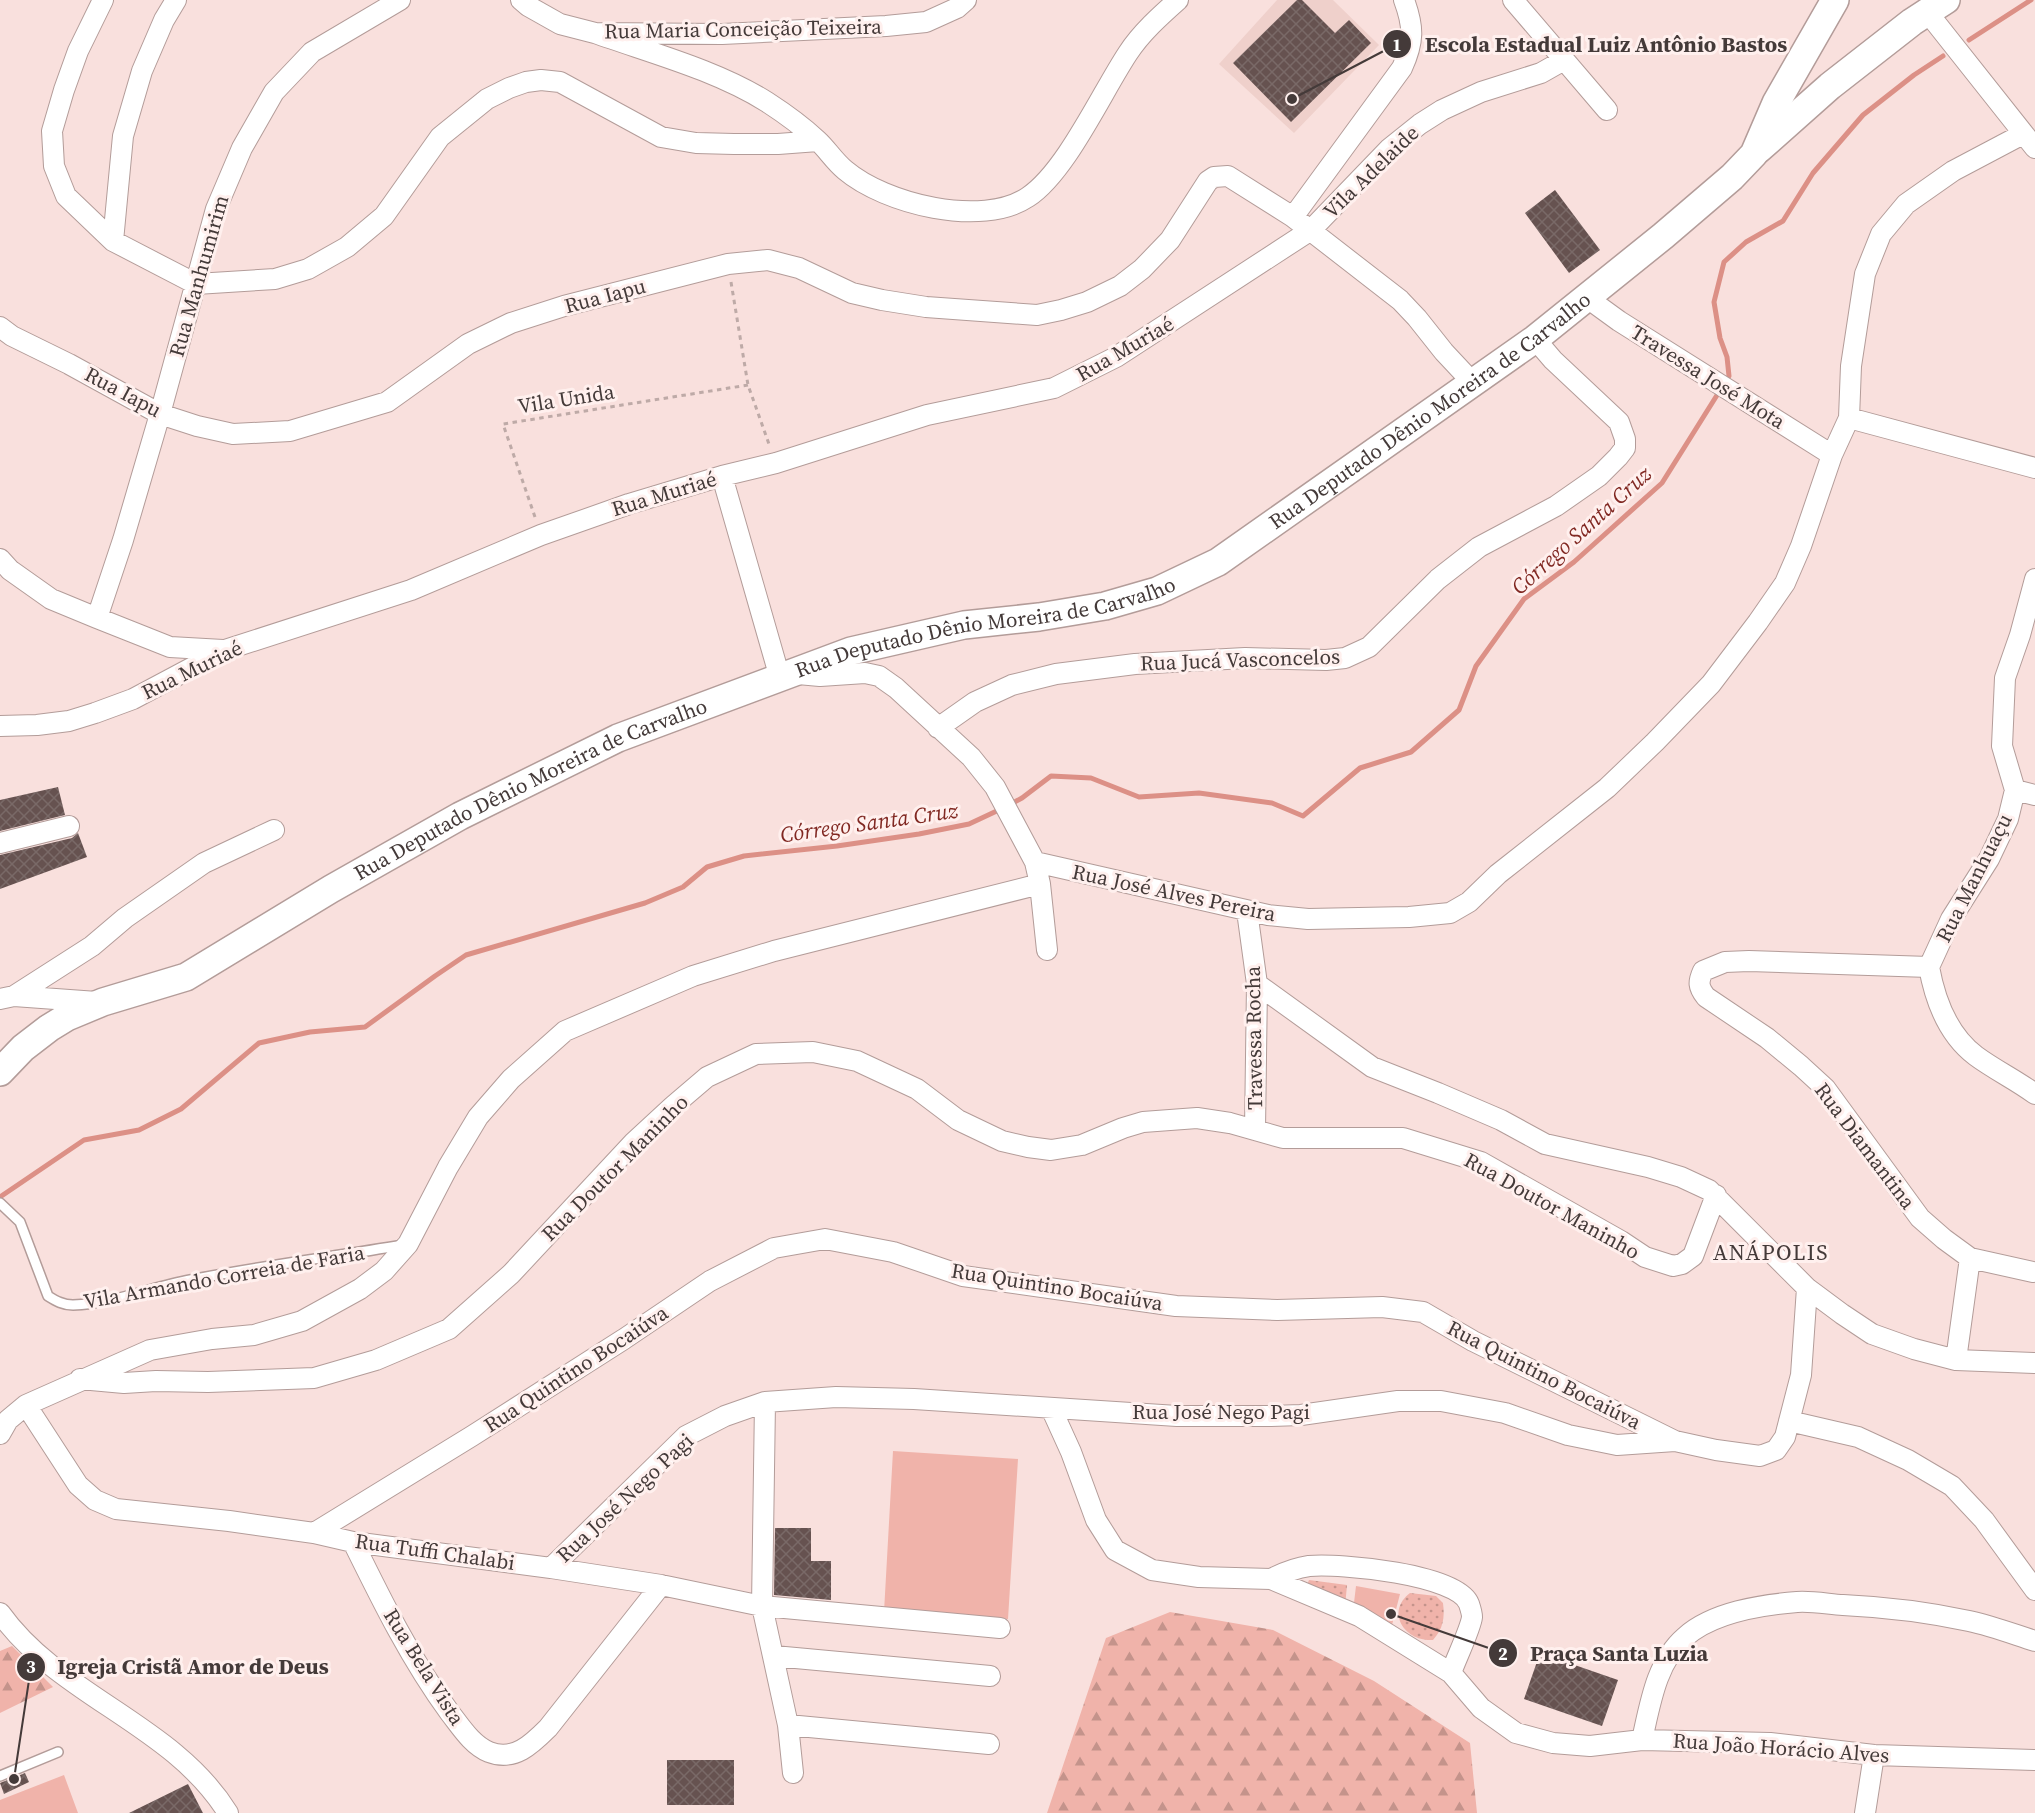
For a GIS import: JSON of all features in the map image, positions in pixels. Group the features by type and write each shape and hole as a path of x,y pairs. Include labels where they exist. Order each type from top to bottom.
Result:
{"street":[{"path":"103,0 78,51 64,90 52,131 54,166 66,196 113,241 196,284 275,279 308,269 347,247 384,216 440,136 487,99 526,82 541,80 560,82 661,137 696,143 734,144 818,141"},
{"path":"113,241 123,136 142,71 164,20 176,0"},
{"name":"Rua Manhumirim","path":"97,618 123,540 160,414 216,209 242,148 274,92 312,52 400,0"},
{"name":"Rua Maria Conceição Teixeira","path":"521,0 560,24 595,33 722,34 926,22 957,8 966,0"},
{"path":"595,33 728,80 767,102 818,141 844,170 866,185 891,197 932,207 969,211 1000,209 1028,198 1047,180 1081,132 1130,50 1154,22 1178,0"},
{"path":"1404,0 1410,17 1412,41 1402,68 1293,217 1400,300 1473,383"},
{"path":"1513,0 1607,110"},
{"name":"Rua Deputado Dênio Moreira de Carvalho","path":"0,1072 23,1048 67,1017 103,1002 186,977 331,889 460,816 608,742 851,651 963,625 1039,617 1105,606 1156,591 1218,562 1247,544 1535,339 1732,177 1754,154 1776,103 1835,0"},
{"path":"1754,154 1830,86 1912,22 1937,6 2029,141"},
{"name":"Vila Adelaide","path":"1311,230 1390,148 1420,124 1442,110 1481,92 1541,73 1564,60"},
{"name":"Rua José Alves Pereira","path":"80,1380 150,1350 212,1339 254,1335 302,1321 360,1289 384,1270 408,1244 448,1167 478,1117 511,1079 565,1031 693,976 774,951 1040,884 1035,862 1268,915 1308,918 1409,917 1450,913 1469,902 1498,874 1607,788 1711,684 1785,583 1801,546 1832,455 1849,418 1852,356 1864,274 1881,234 1906,204 1953,171 2029,141"},
{"name":"Rua Iapu","path":"0,327 12,336 69,364 160,414 233,434 290,431 387,402 468,345 511,323 564,306 728,264 768,261 799,268 852,293 926,308 1037,315 1087,302 1120,286 1170,240 1202,189 1208,181 1215,177 1228,176 1293,217"},
{"name":"Rua Muriaé","path":"0,726 69,721 95,713 133,699 225,650 411,590 541,534 629,504 722,476 776,463 927,414 990,403 1054,388 1116,357 1311,230"},
{"name":"Travessa José Mota","path":"1586,297 1619,321 1832,455"},
{"name":"Rua Jucá Vasconcelos","path":"938,728 975,702 1003,689 1056,674 1135,664 1245,658 1326,660 1345,658 1369,647 1438,579 1479,547 1556,506 1599,476 1625,448 1625,439 1619,422 1553,360 1535,339"},
{"path":"1849,418 2035,468"},
{"path":"722,476 784,676 865,673 879,676 896,688 971,757 995,787 1035,862"},
{"path":"0,559 10,570 51,599 97,618 170,647 225,650"},
{"name":"Rua Manhuaçu","path":"1929,967 1951,919 1989,859 2008,819 2015,790 2002,746 2005,678 2020,635 2035,579"},
{"path":"2015,790 2035,795"},
{"path":"0,843 69,826"},
{"path":"7,997 92,945 125,918 204,863 274,830"},
{"path":"1040,884 1047,950"},
{"name":"Travessa Rocha","path":"1247,911 1257,984 1255,1130"},
{"name":"Rua Diamantina","path":"1929,967 1725,962 1703,971 1698,981 1706,997 1767,1038 1825,1088 1920,1218 1944,1239 1970,1258 2033,1272"},
{"path":"1929,967 1933,989 1956,1037 1975,1055 2035,1094"},
{"path":"1257,984 1372,1067 1480,1111 1545,1144 1648,1167 1681,1177 1709,1190 1807,1288 1872,1334 1914,1349 1956,1360 2035,1364"},
{"path":"7,997 103,1002"},
{"name":"Rua Doutor Maninho","path":"0,1434 8,1420 26,1405 80,1380 124,1383 314,1378 376,1360 449,1329 511,1274 634,1142 673,1106 707,1077 756,1054 813,1052 857,1061 917,1089 958,1120 1002,1141 1028,1147 1052,1150 1082,1145 1143,1122 1197,1118 1230,1123 1283,1138 1403,1138 1481,1162 1646,1257 1673,1266 1682,1264 1693,1256 1716,1196"},
{"name":"Rua Quintino Bocaiúva","path":"314,1533 472,1436 710,1281 774,1248 825,1239 893,1252 963,1276 1176,1306 1277,1310 1382,1307 1423,1312 1473,1341 1675,1441"},
{"path":"1956,1360 1970,1258"},
{"name":"Rua José Nego Pagi","path":"551,1568 686,1436 724,1416 765,1402 836,1397 914,1399 1177,1416 1271,1416 1301,1415 1398,1401 1441,1401 1505,1413 1568,1436 1617,1445 1675,1441 1760,1456 1776,1450 1785,1437 1801,1375 1807,1288"},
{"path":"765,1402 762,1606 788,1725 793,1773"},
{"name":"Rua Tuffi Chalabi","path":"26,1405 78,1485 95,1500 116,1509 229,1521 314,1533 353,1542 551,1568 661,1585 762,1606 1000,1628"},
{"path":"1051,1408 1071,1452 1096,1521 1115,1550 1152,1570 1199,1577 1270,1579 1359,1616 1451,1673 1481,1708 1516,1732 1553,1743 1590,1746 1642,1740"},
{"path":"1789,1421 1858,1437 1908,1460 1952,1486 1984,1520 2035,1590"},
{"name":"Rua Bela Vista","path":"353,1542 401,1638 442,1702 469,1738 489,1752 509,1755 528,1748 548,1728 661,1585"},
{"path":"1270,1579 1308,1566 1330,1565 1396,1573 1438,1582 1457,1589 1469,1602 1472,1617 1451,1673"},
{"name":"Rua João Horácio Alves","path":"2035,1641 1971,1621 1897,1608 1798,1602 1740,1611 1713,1619 1698,1627 1684,1638 1664,1664 1650,1704 1642,1740 1770,1743 1874,1755 2035,1760"},
{"path":"0,1613 24,1642 49,1663 88,1694 141,1729 192,1768 228,1813"},
{"path":"774,1656 990,1676"},
{"path":"788,1725 989,1744"},
{"path":"1865,1813 1874,1755"}],"lane":[{"name":"Vila Armando Correia de Faria","path":"0,1203 20,1222 48,1296 59,1303 72,1305 93,1303 160,1285 233,1271 325,1259 408,1244"},
{"path":"0,1776 58,1752"}],"path":[{"path":"728,264 748,385 776,463"},
{"name":"Vila Unida","path":"541,534 503,424 748,385"}],"shaded area":[{"path":"1277,0 1333,0 1379,45 1294,133 1219,64"}],"green space":[{"path":"893,1451 1018,1459 1008,1619 884,1612"},
{"path":"1309,1580 1347,1585 1345,1607 1307,1585"},
{"path":"1356,1586 1400,1594 1392,1625 1353,1611"},
{"path":"1410,1593 1436,1596 1443,1603 1442,1623 1433,1640 1414,1636 1402,1624 1399,1609"},
{"path":"1170,1612 1273,1630 1374,1681 1470,1743 1477,1813 1047,1813 1106,1638"},
{"path":"12,1646 53,1687 0,1713 0,1651"},
{"path":"64,1775 78,1813 0,1813 0,1800"}],"building":[{"path":"1297,0 1302,0 1335,33 1349,20 1371,43 1291,122 1233,63"},
{"path":"1555,190 1600,250 1569,273 1525,213"},
{"path":"58,787 65,815 0,831 0,800"},
{"path":"78,833 87,857 0,889 0,855 72,838"},
{"path":"775,1528 811,1528 811,1561 831,1561 831,1600 774,1595"},
{"path":"1540,1653 1618,1680 1602,1726 1524,1699"},
{"path":"667,1760 734,1760 734,1805 667,1805"},
{"path":"25,1773 29,1782 4,1794 0,1783"},
{"path":"188,1784 203,1813 129,1813"}],"waterway":[{"name":"Córrego Santa Cruz","path":"1969,40 2031,0"},
{"name":"Córrego Santa Cruz","path":"1009,805 1051,776 1091,778 1139,797 1199,793 1272,803 1303,816 1360,768 1411,752 1459,710 1476,666 1524,599 1574,562 1662,483 1729,376 1727,357 1720,338 1714,302 1724,262 1746,242 1783,221 1813,173 1863,115 1914,75 1943,56"},
{"name":"Córrego Santa Cruz","path":"0,1197 84,1140 139,1130 181,1109 259,1043 310,1032 365,1027 466,955 645,903 683,887 707,867 744,856 919,834 969,824 1001,809"}],"place":[{"name":"Escola Estadual Luiz Antônio Bastos","path":"1292,99"},
{"name":"Praça Santa Luzia","path":"1391,1614"},
{"name":"Igreja Cristã Amor de Deus","path":"14,1779"}],"district":[{"name":"ANÁPOLIS","path":"1771,1252"}]}
